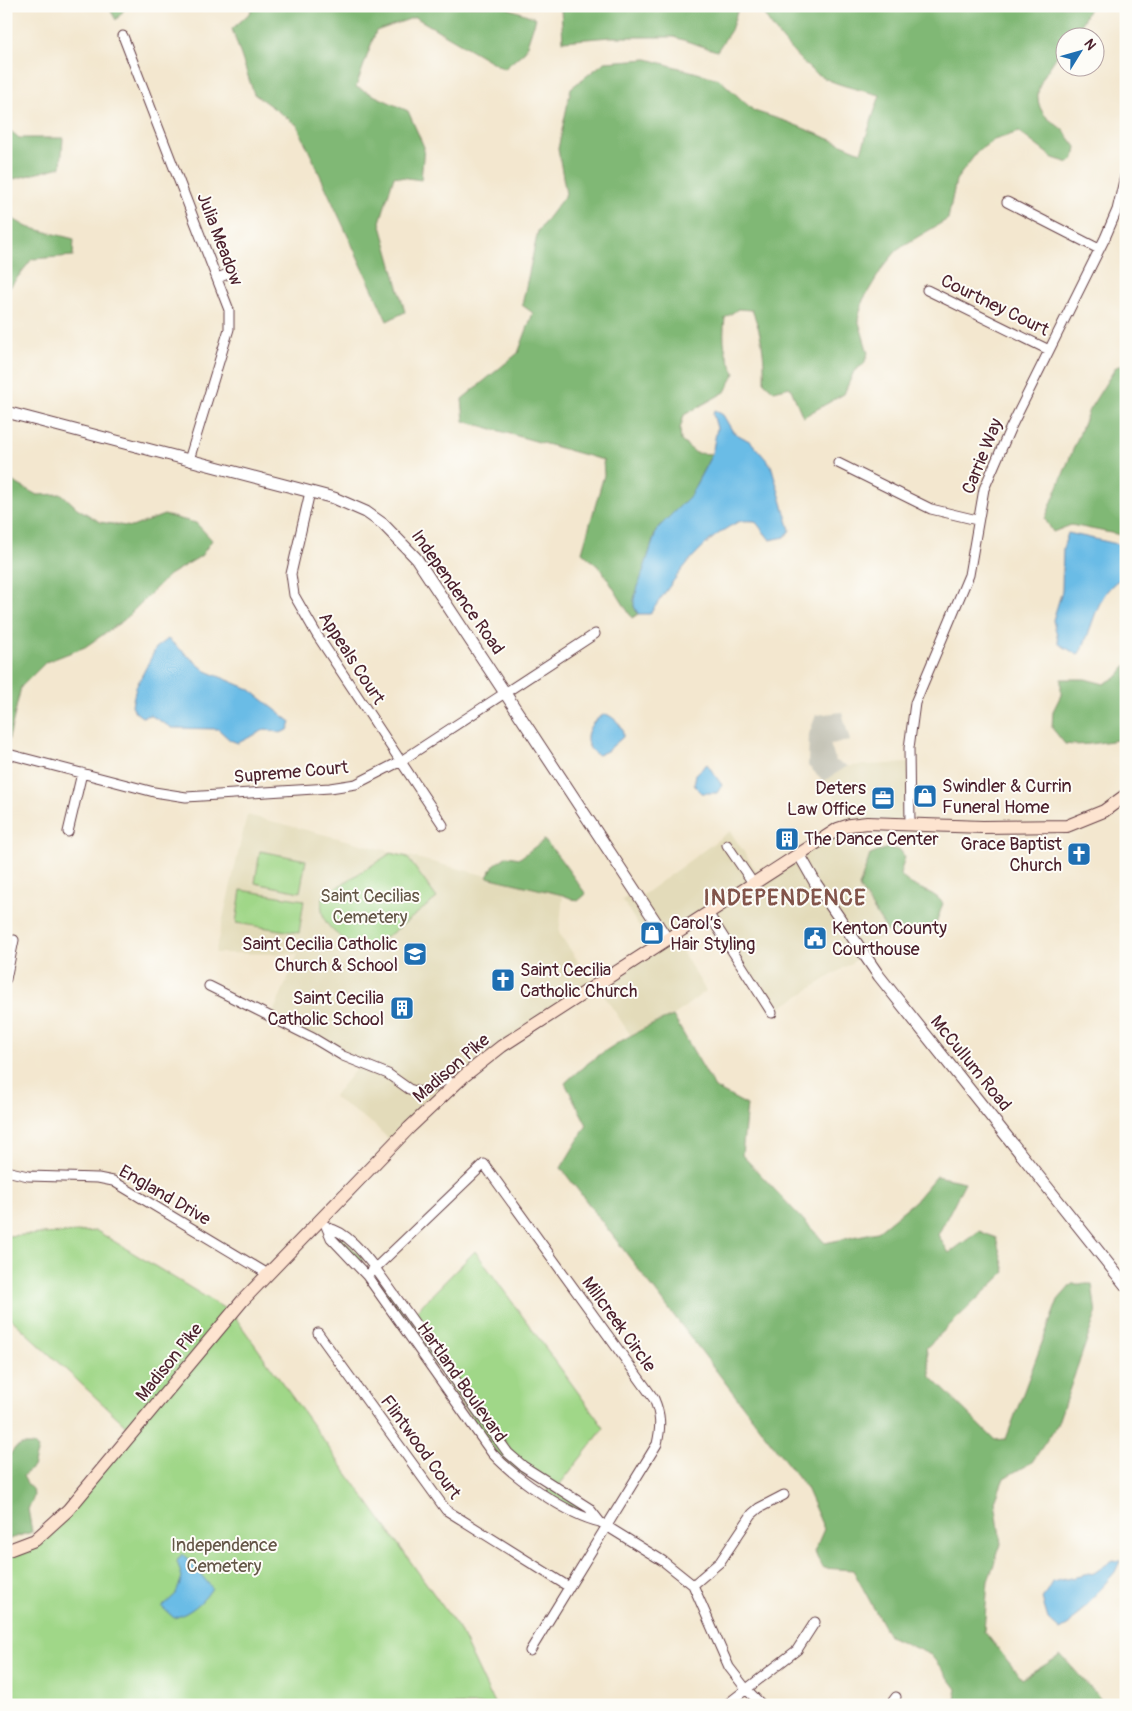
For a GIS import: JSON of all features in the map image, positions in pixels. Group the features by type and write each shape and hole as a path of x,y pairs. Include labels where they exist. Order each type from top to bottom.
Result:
{"main road":[{"name":"Madison Pike","path":"6,1551 35,1540 68,1510 238,1306 268,1274 324,1224 453,1086 480,1062 502,1046 826,835 850,825 1067,826 1098,814 1126,796"}],"street":[{"name":"Julia Meadow","path":"123,36 218,278 230,320 217,372 189,460"},
{"name":"Carrie Way","path":"910,824 909,748 916,703 969,575 977,520 990,471 1117,210 1126,172"},
{"path":"1007,202 1099,249"},
{"path":"218,278 232,272"},
{"name":"Courtney Court","path":"927,290 1049,350"},
{"name":"Independence Road","path":"6,412 334,498 366,512 397,536 416,558 506,692 667,939"},
{"path":"838,463 931,509 977,520"},
{"name":"Appeals Court","path":"310,492 291,574 294,595 443,825"},
{"name":"Supreme Court","path":"12,755 154,792 186,797 330,788 370,778 400,761 596,634"},
{"path":"68,832 82,773"},
{"path":"727,845 753,884"},
{"name":"McCullum Road","path":"799,854 816,884 879,976 1126,1286"},
{"path":"708,913 772,1013"},
{"path":"6,979 14,940"},
{"path":"209,986 313,1038 344,1056 388,1074 409,1089 419,1092 447,1079 453,1086"},
{"name":"Millcreek Circle","path":"367,1276 484,1164 654,1399 658,1408 660,1418 657,1444 603,1524 569,1588 530,1651"},
{"name":"England Drive","path":"6,1171 28,1176 98,1178 113,1181 268,1274"},
{"name":"Hartland Boulevard","path":"324,1224 336,1230 375,1268 508,1452 523,1466 589,1508 603,1524"},
{"name":"Hartland Boulevard","path":"324,1224 331,1238 367,1276 503,1465 514,1475 582,1518 603,1524 663,1561 693,1584 723,1655 746,1689 762,1705"},
{"name":"Flintwood Court","path":"318,1334 446,1510 569,1588"},
{"path":"693,1584 720,1562 752,1514 759,1508 784,1495"},
{"path":"726,1705 797,1650 815,1622"}],"shaded area":[{"path":"842,712 850,741 830,744 836,761 848,766 824,781 808,766 809,734 816,715"},
{"path":"909,763 910,824 851,825 870,855 859,887 888,932 861,951 864,955 772,1013 708,913 673,936 706,991 673,1016 648,1026 631,1036 597,985 653,948 622,900 636,891 640,897 730,831 761,878 850,825 846,812 824,781 848,766"},
{"name":"Saint Cecilia Catholic Church & School","path":"247,815 563,895 559,933 595,986 502,1046 394,1144 373,1124 333,1097 360,1064 271,1018 298,954 215,953"}],"green space":[{"path":"108,6 127,6 116,20"},
{"path":"250,6 502,6 536,18 525,51 504,69 415,17 376,31 356,87 408,111 424,147 421,180 394,176 380,222 405,312 387,321 297,125 254,94 232,29 251,12"},
{"path":"559,6 739,6 731,30 717,51 674,37 610,37 563,41 561,9"},
{"path":"760,6 1090,6 1079,28 1054,28 1054,60 1041,82 1038,92 1038,102 1043,113 1064,131 1076,147 1074,158 1069,163 1053,158 1019,132 994,140 978,151 956,180 948,219 899,248 883,267 863,300 858,319 868,353 864,364 854,371 844,394 803,417 790,387 774,391 764,382 762,345 752,310 738,309 725,318 725,347 728,359 735,373 725,392 684,415 680,429 681,441 696,453 712,454 690,496 656,530 634,606 638,614 632,618 602,570 582,552 604,475 603,460 464,421 462,399 518,353 533,313 522,305 538,231 566,194 558,149 571,88 605,62 647,59 719,79 754,111 788,122 861,152 880,95 837,83 814,72 784,41"},
{"path":"6,127 19,138 63,138 61,167 6,181"},
{"path":"6,215 27,227 74,239 73,256 32,259 10,287 6,288"},
{"path":"1126,363 1126,536 1071,525 1053,532 1045,519 1089,410 1116,367"},
{"path":"6,478 37,495 62,494 77,508 100,522 132,527 164,515 196,523 212,540 201,556 169,575 124,620 85,647 46,662 21,687 6,751"},
{"path":"1126,665 1126,739 1087,744 1065,744 1052,728 1053,711 1061,695 1061,679 1085,679 1104,684 1119,675"},
{"path":"544,840 561,859 586,894 578,901 563,895 487,877 494,865 507,856 520,858"},
{"path":"887,848 900,850 905,857 900,874 905,879 933,894 943,903 936,924 927,928 888,932 859,887 870,855"},
{"path":"260,851 306,860 300,892 255,883"},
{"name":"Saint Cecilias Cemetery","path":"391,853 407,857 437,898 392,933 362,950 332,930 327,924 323,916 322,897"},
{"path":"241,890 304,900 299,933 236,923"},
{"path":"673,1016 715,1088 747,1105 742,1155 825,1243 877,1232 914,1202 936,1176 965,1182 938,1235 949,1253 979,1231 996,1238 1005,1272 926,1348 931,1377 995,1440 1006,1439 1058,1300 1072,1284 1092,1284 1096,1314 1057,1425 1032,1462 1004,1478 995,1501 1001,1544 988,1581 984,1631 1022,1679 1061,1655 1106,1705 954,1705 957,1689 931,1655 889,1636 853,1570 823,1568 814,1552 824,1529 806,1488 561,1168 587,1125 565,1083 589,1062 616,1044"},
{"name":"Independence Cemetery","path":"97,1231 232,1313 459,1629 495,1705 6,1705 6,1551 35,1540 133,1432 6,1314 6,1236"},
{"path":"339,1235 363,1259 362,1261 336,1239 335,1236"},
{"path":"475,1251 604,1428 557,1488 523,1466 410,1317"},
{"path":"381,1283 527,1473 525,1476 504,1461 494,1449 379,1286"},
{"path":"22,1445 34,1445 38,1449 33,1467 23,1476 34,1494 28,1509 32,1532 6,1540 6,1460 14,1449"},
{"path":"548,1487 587,1510 587,1514 583,1514 547,1492"}],"water":[{"path":"715,410 723,415 733,432 751,442 771,465 790,530 785,537 770,540 755,521 736,523 722,531 698,551 677,576 650,614 638,614 634,606 634,599 657,529 690,496 712,454 717,428 713,414"},
{"path":"1068,533 1126,546 1126,576 1115,582 1107,591 1096,611 1084,645 1078,655 1059,644 1053,620 1062,591 1063,548"},
{"path":"168,639 206,671 249,689 291,722 288,730 280,733 266,729 238,743 230,740 218,729 172,728 150,715 142,717 135,712 132,705 136,687 156,648"},
{"path":"606,714 618,723 622,729 623,737 607,751 598,755 588,745 588,733 594,722"},
{"path":"707,764 722,785 717,793 702,793 694,785 696,774"},
{"path":"182,1554 212,1588 196,1606 174,1618 162,1607 176,1594 182,1577 177,1561"},
{"path":"1113,1560 1120,1561 1115,1572 1069,1625 1060,1630 1048,1619 1042,1599 1052,1582 1094,1573"}],"place":[{"name":"Swindler & Currin Funeral Home","path":"925,796"},
{"name":"Deters Law Office","path":"883,798"},
{"name":"The Dance Center","path":"787,839"},
{"name":"Grace Baptist Church","path":"1079,854"},
{"name":"Carol’s Hair Styling","path":"652,933"},
{"name":"Kenton County Courthouse","path":"815,938"},
{"name":"Saint Cecilia Catholic Church & School","path":"415,954"},
{"name":"Saint Cecilia Catholic Church","path":"503,980"},
{"name":"Saint Cecilia Catholic School","path":"402,1008"}],"district":[{"name":"INDEPENDENCE","path":"785,897"}]}
